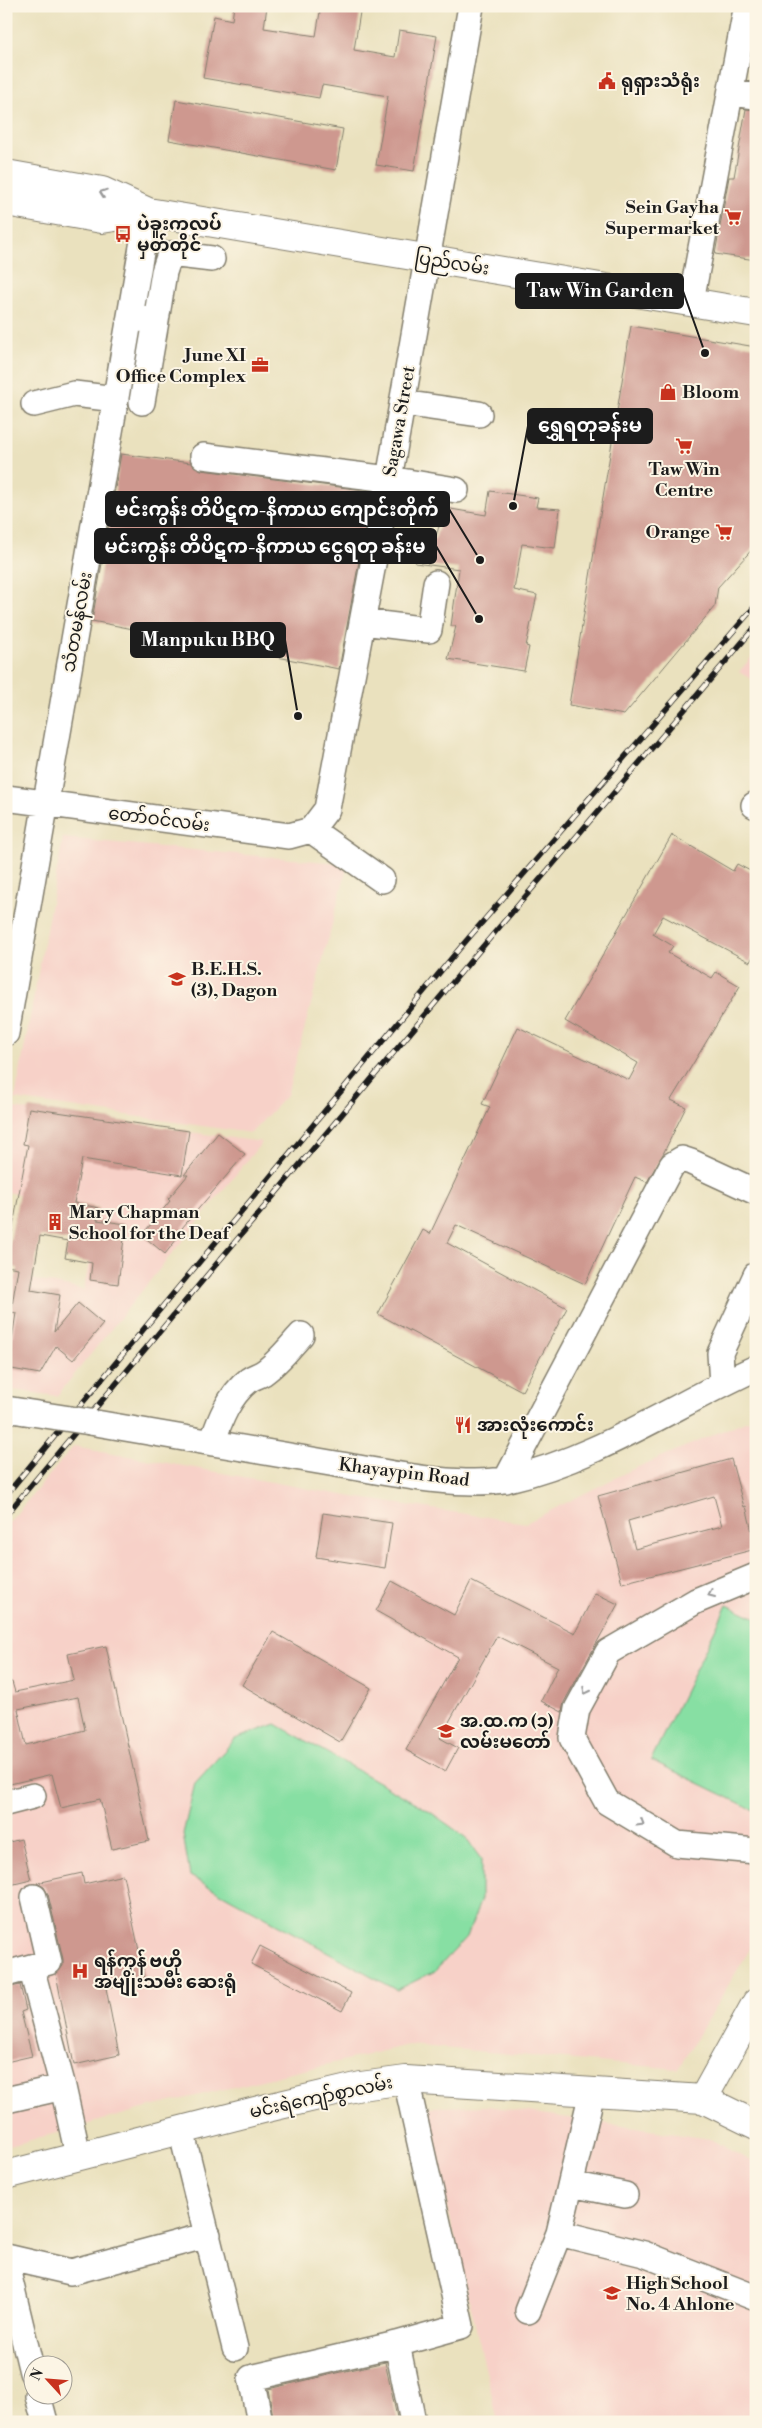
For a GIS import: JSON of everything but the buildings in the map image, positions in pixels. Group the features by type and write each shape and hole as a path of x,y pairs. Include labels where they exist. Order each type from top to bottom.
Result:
{"main road":[{"name":"ပြည်လမ်း","path":"6,174 102,191 148,212 756,313"},
{"name":"ပြည်လမ်း","path":"6,202 102,218 148,212"},
{"path":"703,2098 756,2003"},
{"name":"မင်းရဲကျော်စွာလမ်း","path":"6,2175 78,2155 361,2086 406,2080 703,2098 756,2125"}],"street":[{"name":"Sagawa Street","path":"311,830 327,809 389,479 471,6"},
{"path":"691,301 745,15 756,11"},
{"path":"731,93 756,96"},
{"name":"သံတမန်လမ်း","path":"7,1023 148,212"},
{"path":"142,402 164,272 170,254 212,259"},
{"path":"130,317 156,321"},
{"path":"34,404 74,394 116,399"},
{"path":"402,403 478,414"},
{"path":"203,456 389,479 456,490"},
{"path":"363,622 429,630 436,583"},
{"name":"တော်ဝင်လမ်း","path":"6,798 44,805 289,836 311,830"},
{"path":"311,830 382,880"},
{"path":"506,1480 672,1165 682,1159 756,1192"},
{"path":"722,1384 720,1353 756,1276"},
{"path":"212,1443 220,1417 230,1400 250,1379 262,1374 283,1356 301,1335"},
{"name":"Khayaypin Road","path":"16,1410 387,1473 458,1482 506,1480 539,1471 641,1428 722,1384 756,1368"},
{"path":"756,1576 696,1601 608,1652 577,1709 572,1738 607,1802 677,1844 756,1851"},
{"path":"6,1803 33,1796"},
{"path":"6,1974 49,1962 34,1897"},
{"path":"31,1967 63,2087 78,2155"},
{"path":"260,2422 251,2378 397,2344 461,2326 406,2080"},
{"path":"6,2100 63,2087"},
{"path":"528,2311 559,2233 592,2092"},
{"path":"181,2130 236,2348"},
{"path":"571,2184 625,2194"},
{"path":"559,2233 644,2254 756,2298"},
{"path":"6,2257 71,2272 208,2235"},
{"path":"6,2264 28,2356"},
{"path":"397,2344 405,2420"},
{"path":"40,2406 44,2422"}],"shaded area":[{"path":"756,652 756,682 739,672"},
{"name":"B.E.H.S. (3), Dagon","path":"63,838 348,864 287,1095 251,1133 15,1099"},
{"path":"13,1108 262,1142 57,1396 6,1389 6,1274 84,1290 99,1207 6,1192 6,1144"},
{"name":"အ.ထ.က (၁) လမ်းမတော်","path":"756,1419 756,1939 678,2069 408,2045 150,2107 6,2147 6,1526 74,1446 353,1497 526,1523 631,1470 745,1421"},
{"name":"High School No. 4 Ahlone","path":"488,2106 710,2139 756,2164 756,2422 498,2422 424,2107"}],"green space":[{"path":"727,1605 756,1618 756,1811 651,1760"},
{"path":"276,1724 426,1809 464,1836 481,1859 481,1899 467,1937 435,1971 397,1990 190,1876 183,1834 195,1783 235,1739"}],"railway":[{"path":"6,1495 460,948 756,605"},
{"path":"6,1515 473,958 756,626"}],"place":[{"name":"ရုရှားသံရုံး","path":"607,81"},
{"name":"Sein Gayha Supermarket","path":"733,217"},
{"name":"ပဲခူးကလပ် မှတ်တိုင်","path":"123,234"},
{"name":"Taw Win Garden","path":"705,353"},
{"name":"June XI Office Complex","path":"260,365"},
{"name":"Bloom","path":"668,392"},
{"name":"Taw Win Centre","path":"684,446"},
{"name":"ရွှေရတုခန်းမ","path":"513,506"},
{"name":"Orange","path":"724,532"},
{"name":"မင်းကွန်း တိပိဋက-နိကာယ ကျောင်းတိုက်","path":"480,560"},
{"name":"မင်းကွန်း တိပိဋက-နိကာယ ငွေရတု ခန်းမ","path":"479,619"},
{"name":"Manpuku BBQ","path":"298,716"},
{"name":"B.E.H.S. (3), Dagon","path":"177,979"},
{"name":"Mary Chapman School for the Deaf","path":"55,1222"},
{"name":"အားလုံးကောင်း","path":"463,1425"},
{"name":"အ.ထ.က (၁) လမ်းမတော်","path":"446,1731"},
{"name":"ရန်ကုန် ဗဟို အမျိုးသမီး ဆေးရုံ","path":"80,1971"},
{"name":"High School No. 4 Ahlone","path":"612,2293"}]}
